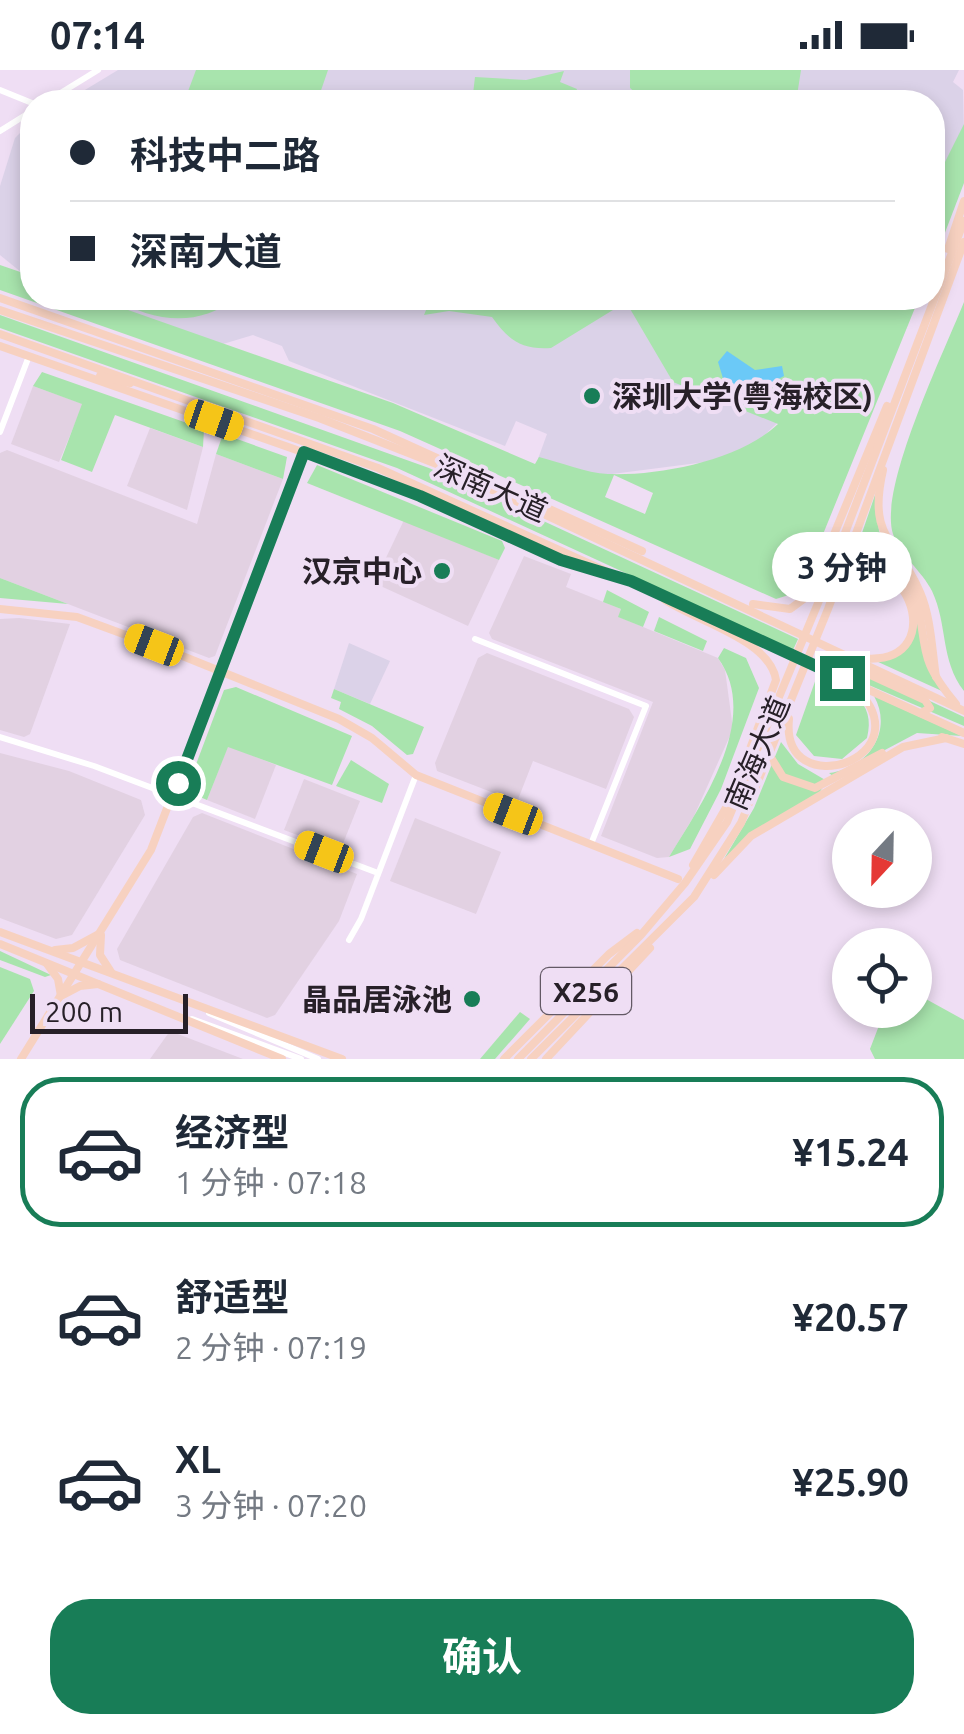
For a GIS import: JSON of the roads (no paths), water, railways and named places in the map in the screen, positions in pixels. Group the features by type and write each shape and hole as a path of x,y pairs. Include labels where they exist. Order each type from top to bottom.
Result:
{"main road":[{"path":"945,263 964,201"},
{"path":"945,269 964,221"},
{"name":"南海大道","path":"945,295 964,242"},
{"path":"945,298 964,258"},
{"name":"深南大道","path":"0,310 319,418 496,491 721,593 963,710"},
{"path":"35,310 419,448 566,514 682,575"},
{"path":"721,593 784,610 809,595 844,522 929,310"},
{"name":"南海大道","path":"531,1059 694,898 752,800 939,310"},
{"path":"84,327 173,368"},
{"name":"深南大道","path":"0,334 302,440 461,504 920,713 963,740"},
{"path":"0,346 382,480 561,560 631,581"},
{"path":"52,364 165,392"},
{"path":"319,418 419,448"},
{"path":"891,435 878,505 882,532 918,587 936,677"},
{"path":"302,440 382,480"},
{"path":"21,1059 146,860 304,452"},
{"path":"496,491 537,500"},
{"path":"420,496 461,504"},
{"path":"566,514 594,534"},
{"name":"南海大道","path":"518,1059 653,922 727,822 822,596 844,522"},
{"path":"822,596 853,569 888,569 914,592 936,677 963,710"},
{"path":"828,608 855,577 887,576 909,595 915,614 911,633 899,649 882,658 844,654"},
{"path":"645,587 767,656 775,688 731,799 672,900"},
{"path":"0,609 85,620 220,672 348,724 416,775 678,879"},
{"path":"844,654 864,672 925,700 930,708 920,713"},
{"path":"796,690 788,726 798,752 820,766 852,762 867,749 874,719 869,704 842,678"},
{"path":"772,722 768,751 772,764 783,777 804,788 826,785 910,738 963,740"},
{"path":"694,898 751,836 903,747 946,738"},
{"path":"504,1059 610,954 653,922"},
{"path":"546,1059 632,972 665,928"},
{"path":"0,932 342,1059"},
{"path":"49,950 74,948 101,932"},
{"path":"101,932 100,955 113,975"},
{"path":"0,944 192,1019 260,1054 282,1059"},
{"path":"44,962 58,979 60,996"},
{"path":"60,996 80,986 105,985 113,975"}],"street":[{"path":"66,90 98,70"},
{"path":"0,432 29,356"},
{"path":"475,639 646,706 590,844"},
{"path":"0,737 174,795 378,873"},
{"path":"349,940 416,775"},
{"path":"197,1008 318,1059"},
{"path":"192,1019 301,1059"}],"water":[{"path":"727,351 755,370 782,366 784,376 765,386 749,405 729,398 718,362"}],"place":[{"name":"深圳大学(粤海校区)","path":"592,396"},
{"name":"汉京中心","path":"442,571"},
{"name":"晶品居泳池","path":"472,999"}]}
